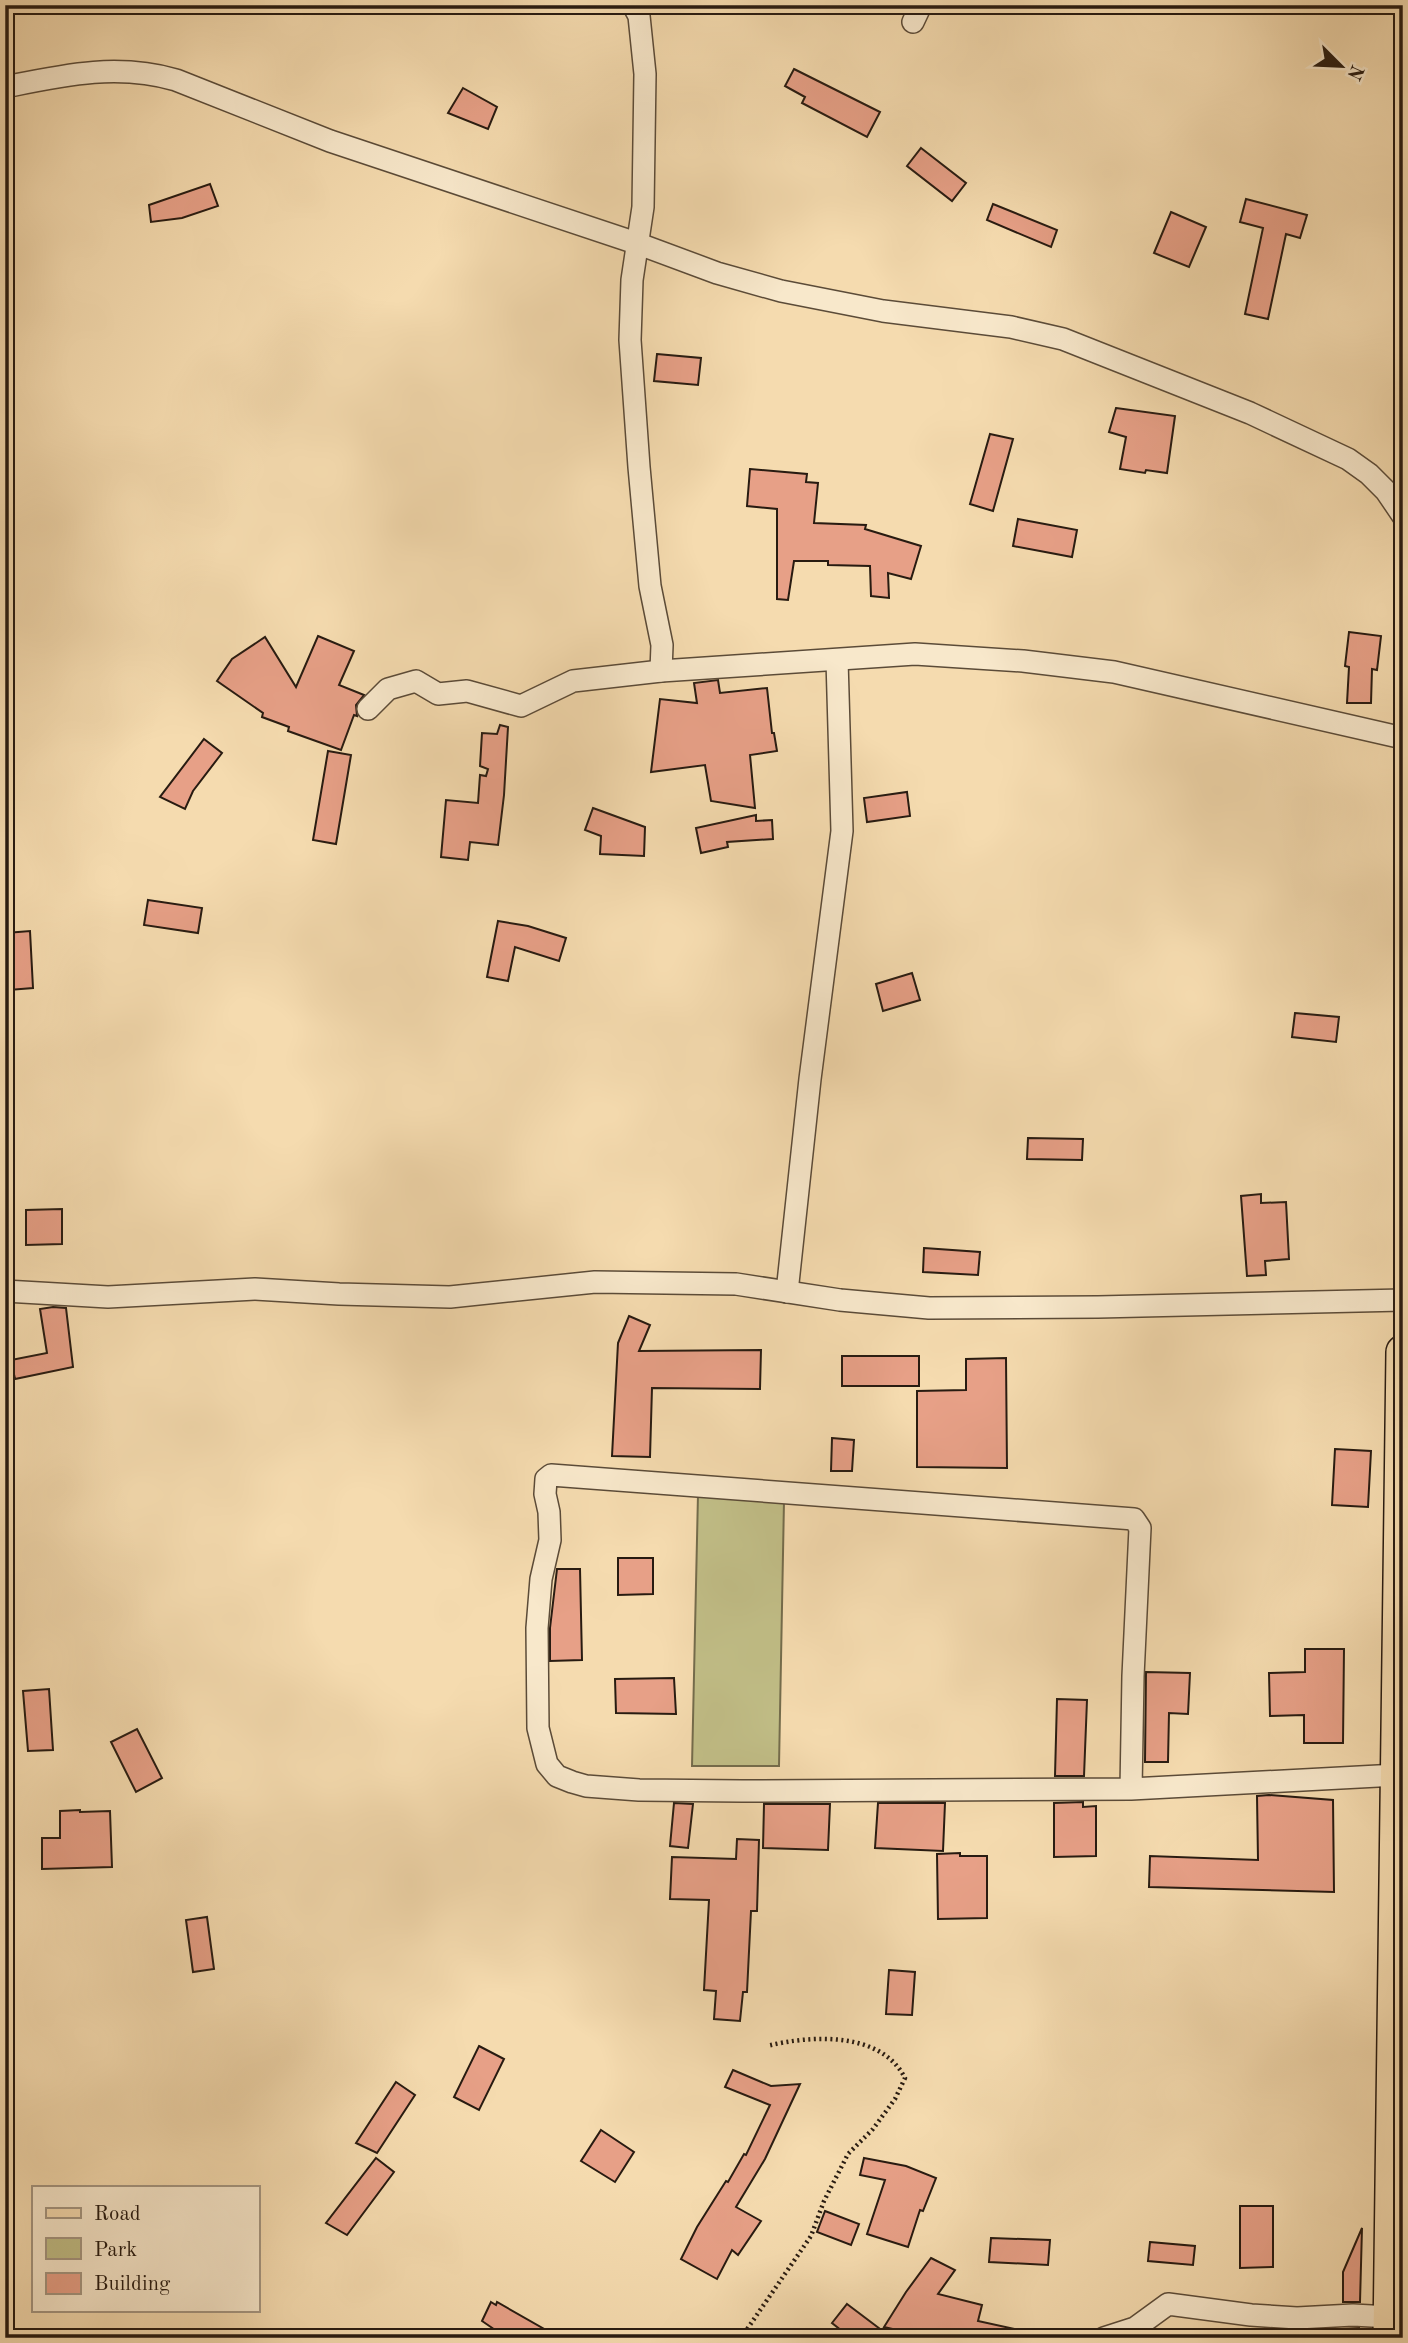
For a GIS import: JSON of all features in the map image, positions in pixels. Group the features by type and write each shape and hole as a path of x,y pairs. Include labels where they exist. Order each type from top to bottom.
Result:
{"main road":[{"path":"1393,2325 1403,1352"}],"street":[{"path":"634,5 639,16 645,74 643,207 632,280 630,341 649,573 662,645 661,671"},
{"path":"5,86 85,71 153,74 176,80 330,141 639,244 717,273 781,291 883,311 1011,327 1063,339 1250,412 1348,458 1386,491 1403,516"},
{"path":"368,709 388,688 416,681 438,694 467,691 520,706 573,681 661,671 915,654 1023,661 1114,672 1403,738"},
{"path":"787,1292 842,831 837,660"},
{"path":"5,1291 108,1297 255,1289 450,1297 595,1282 736,1284 840,1300 929,1308 1403,1300"},
{"path":"1131,1789 1140,1528 1134,1519 551,1475 546,1479 550,1540 541,1579 537,1628 538,1728 547,1765 557,1776 586,1786 639,1790 768,1791 1131,1789 1397,1775"},
{"path":"1104,2338 1135,2328 1168,2304 1297,2318 1353,2315 1393,2325"}],"path":[{"path":"741,2338 811,2236 824,2201 848,2154 873,2129 895,2099 905,2078 898,2066 881,2053 847,2039 793,2040 767,2046"}],"green space":[{"path":"698,1494 784,1501 779,1766 692,1766"}],"building":[{"path":"794,69 880,112 867,137 802,103 805,97 785,86"},
{"path":"463,88 497,107 488,129 448,113"},
{"path":"921,148 966,183 952,201 907,166"},
{"path":"210,184 218,206 182,218 151,222 149,205"},
{"path":"1246,199 1307,215 1300,238 1286,234 1268,319 1245,314 1263,228 1240,222"},
{"path":"993,204 1057,230 1051,247 987,220"},
{"path":"1171,212 1206,227 1189,267 1154,253"},
{"path":"657,354 701,358 698,385 654,381"},
{"path":"1116,408 1175,416 1167,473 1120,469 1126,437 1109,432"},
{"path":"990,434 1013,439 993,511 970,504"},
{"path":"750,469 807,474 806,482 818,483 814,523 866,525 865,529 921,546 911,579 888,573 889,598 871,596 870,566 828,565 828,561 794,561 788,600 777,599 777,509 747,506"},
{"path":"1018,519 1077,530 1072,557 1013,546"},
{"path":"1349,632 1381,636 1377,670 1372,669 1371,703 1347,703 1349,667 1345,666"},
{"path":"318,636 354,651 339,685 364,695 356,705 357,716 354,715 341,750 288,731 289,727 262,717 263,713 217,681 232,659 265,637 296,687"},
{"path":"718,680 720,693 767,688 772,733 777,751 750,755 755,808 711,801 705,765 651,772 660,699 697,703 694,683"},
{"path":"500,725 508,727 498,845 470,842 468,860 441,857 446,800 478,803 480,775 486,776 488,769 480,766 482,733 497,734"},
{"path":"204,739 222,753 193,791 185,809 160,797"},
{"path":"328,751 351,755 336,844 313,840"},
{"path":"907,792 910,816 867,822 864,798"},
{"path":"593,808 645,827 644,856 600,854 601,836 585,830"},
{"path":"756,815 756,821 772,820 773,839 727,842 728,847 701,853 696,828"},
{"path":"148,900 202,908 198,933 144,925"},
{"path":"498,921 528,926 566,938 559,961 515,947 508,981 487,977"},
{"path":"30,931 33,988 9,990 6,933"},
{"path":"912,973 920,1000 883,1011 876,984"},
{"path":"1295,1013 1339,1017 1336,1042 1292,1037"},
{"path":"1028,1138 1083,1139 1082,1160 1027,1159"},
{"path":"1261,1194 1261,1203 1286,1202 1289,1259 1265,1261 1266,1275 1247,1276 1241,1196"},
{"path":"62,1209 62,1244 26,1245 26,1210"},
{"path":"924,1248 980,1252 978,1275 923,1272"},
{"path":"66,1308 73,1367 15,1379 11,1360 47,1353 40,1309"},
{"path":"629,1316 650,1325 639,1351 761,1350 760,1389 652,1388 650,1457 612,1456 618,1343"},
{"path":"842,1356 919,1356 919,1386 842,1386"},
{"path":"1006,1358 1007,1468 917,1467 917,1391 966,1390 966,1359"},
{"path":"832,1438 854,1440 852,1471 831,1471"},
{"path":"1335,1449 1371,1451 1368,1507 1332,1505"},
{"path":"618,1558 653,1558 653,1594 618,1595"},
{"path":"557,1569 580,1569 582,1660 550,1661 550,1628"},
{"path":"1305,1649 1344,1649 1343,1743 1304,1743 1304,1715 1270,1716 1269,1673 1305,1672"},
{"path":"1146,1672 1190,1673 1188,1714 1169,1713 1168,1762 1145,1762"},
{"path":"674,1678 676,1714 616,1713 615,1679"},
{"path":"49,1689 53,1750 28,1751 23,1691"},
{"path":"1057,1699 1087,1700 1084,1776 1055,1776"},
{"path":"137,1729 162,1778 136,1792 111,1742"},
{"path":"1257,1796 1333,1800 1334,1892 1149,1887 1150,1856 1258,1860"},
{"path":"1083,1802 1083,1807 1096,1806 1096,1856 1054,1857 1054,1803"},
{"path":"674,1803 693,1804 688,1848 670,1846"},
{"path":"878,1803 945,1803 943,1851 875,1848"},
{"path":"764,1804 830,1804 828,1850 763,1848"},
{"path":"60,1811 110,1811 112,1867 42,1869 42,1838 60,1838"},
{"path":"737,1839 759,1840 757,1911 751,1911 747,1992 743,1992 740,2021 714,2019 716,1991 704,1990 709,1900 670,1899 672,1857 736,1859"},
{"path":"960,1853 960,1856 987,1856 987,1918 938,1919 937,1854"},
{"path":"207,1917 214,1969 193,1972 186,1920"},
{"path":"889,1970 915,1972 912,2015 886,2014"},
{"path":"479,2046 504,2059 479,2110 454,2097"},
{"path":"733,2070 771,2086 800,2084 765,2159 736,2207 761,2221 738,2255 732,2250 717,2279 681,2259 697,2227 744,2154 746,2155 770,2105 725,2087"},
{"path":"396,2082 415,2095 377,2153 356,2143"},
{"path":"601,2130 634,2152 615,2182 581,2161"},
{"path":"376,2158 394,2172 347,2235 326,2223"},
{"path":"864,2158 906,2166 936,2178 923,2211 920,2210 908,2247 867,2234 885,2180 860,2175"},
{"path":"1240,2206 1273,2206 1273,2267 1240,2268"},
{"path":"825,2211 859,2224 851,2245 817,2232"},
{"path":"1362,2228 1360,2302 1343,2302 1343,2272"},
{"path":"991,2238 1050,2240 1048,2265 989,2262"},
{"path":"1150,2242 1195,2246 1193,2265 1148,2261"},
{"path":"931,2258 955,2270 938,2294 982,2305 978,2321 1019,2330 1018,2338 931,2338 884,2327"},
{"path":"491,2302 496,2305 497,2302 560,2338 507,2338 482,2321"},
{"path":"847,2304 892,2338 851,2338 832,2323"},
{"path":"1359,2328 1359,2338 1343,2338 1343,2329"}]}
